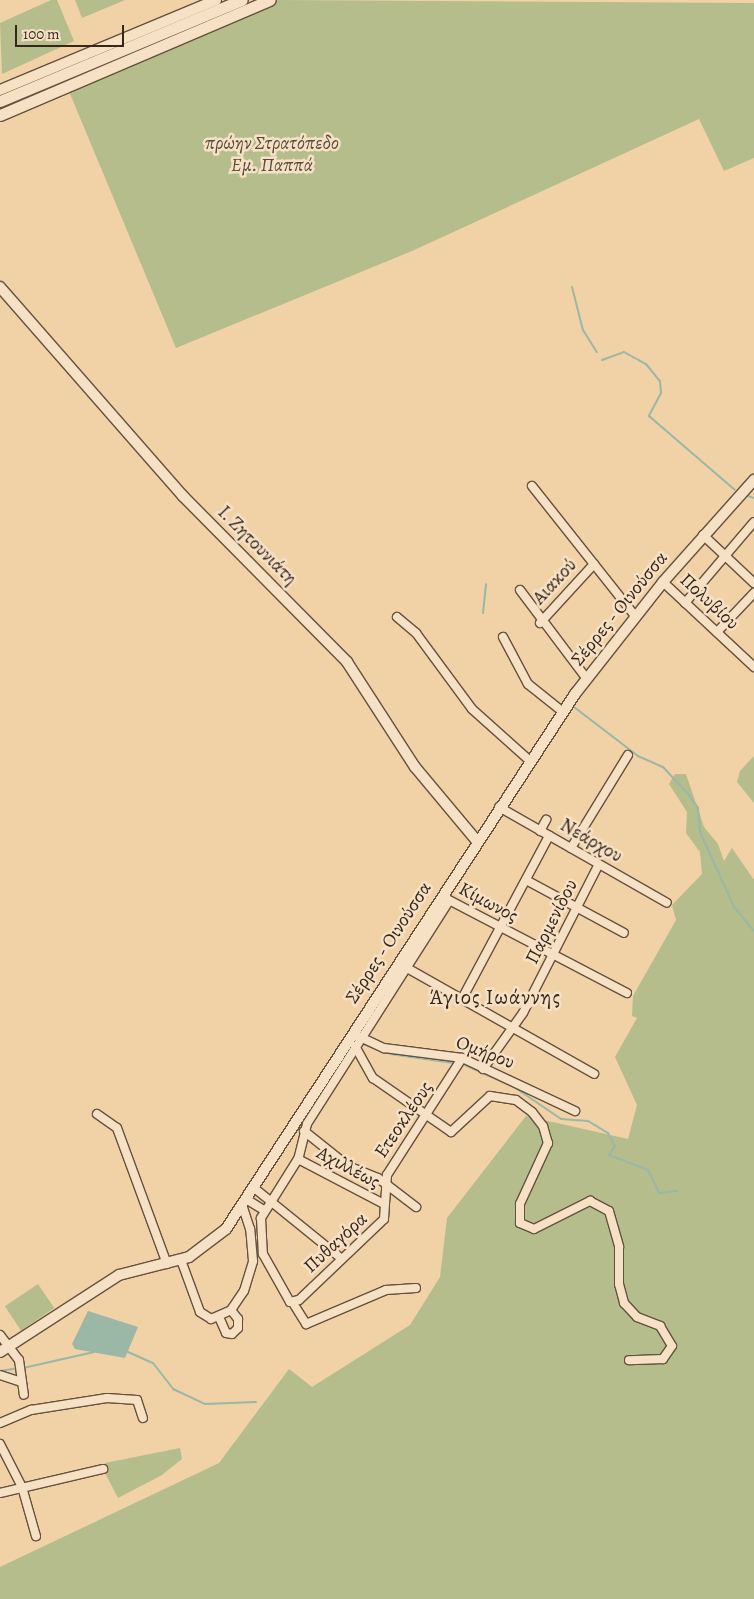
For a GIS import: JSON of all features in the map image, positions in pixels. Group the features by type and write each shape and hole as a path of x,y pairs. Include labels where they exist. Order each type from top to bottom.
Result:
{"main road":[{"path":"199,19 228,0"},
{"path":"0,100 242,0"},
{"path":"0,115 270,0"}],"street":[{"path":"0,90 216,0"},
{"name":"Ι. Ζητουνιάτη","path":"0,287 183,496 347,662 415,767 476,840"},
{"name":"Σέρρες - Οινούσσα","path":"0,1352 119,1275 181,1260 214,1242 244,1202 352,1032 445,899 476,840 562,711 663,582 754,480"},
{"path":"532,486 635,616"},
{"path":"685,603 754,522"},
{"path":"703,535 754,583"},
{"name":"Αιακού","path":"540,623 594,564"},
{"name":"Πολυβίου","path":"663,582 754,667"},
{"path":"520,590 540,623 586,678"},
{"path":"717,632 754,593"},
{"path":"397,618 416,633 472,708 529,760"},
{"path":"503,637 528,684 562,711"},
{"path":"571,848 628,755"},
{"name":"Νεάρχου","path":"499,807 667,903"},
{"path":"540,831 546,820"},
{"path":"463,997 549,836"},
{"name":"Παρμενίδου","path":"483,1069 515,1027 599,864"},
{"path":"526,880 624,933"},
{"path":"416,1288 386,1290 306,1324 296,1302 273,1275 259,1238 265,1211 298,1159 304,1130 407,968 445,899"},
{"name":"Κίμωνος","path":"445,899 627,994"},
{"path":"407,968 463,997 594,1074"},
{"path":"352,1032 355,1048 370,1075 426,1118 448,1131 456,1131 480,1102 498,1095 525,1106 547,1133 546,1151 520,1204 520,1222 534,1229 590,1201 609,1210 620,1247 619,1284 624,1303 637,1317 660,1326 672,1346 663,1359 629,1360"},
{"name":"Ομήρου","path":"352,1032 384,1048 462,1058 575,1111"},
{"name":"Ετεοκλέους","path":"384,1204 385,1183 389,1170 426,1118 462,1058"},
{"path":"97,1114 117,1128 166,1264"},
{"path":"304,1130 348,1166 385,1183 416,1207"},
{"name":"Αχιλλέως","path":"298,1159 384,1204"},
{"path":"253,1187 273,1200 342,1259"},
{"path":"244,1202 265,1211"},
{"path":"181,1260 195,1307 206,1317 219,1317 231,1310 244,1291 253,1261 250,1229 244,1202"},
{"name":"Πυθαγόρα","path":"296,1302 384,1219 384,1204"},
{"path":"219,1317 226,1333 232,1334 238,1328 238,1319 231,1310"},
{"path":"0,1335 19,1363 24,1396"},
{"path":"0,1375 22,1382"},
{"path":"0,1423 31,1410 107,1398 137,1400 143,1418"},
{"path":"0,1444 22,1487 36,1536"},
{"path":"0,1494 22,1487 103,1469"}],"green space":[{"path":"51,0 57,0 74,41 2,74 0,23"},
{"path":"75,0 125,0 82,18"},
{"name":"πρώην Στρατόπεδο Εμ. Παππά","path":"278,0 754,3 754,158 724,171 699,119 412,251 176,348 68,89"},
{"path":"754,756 754,803 737,782 740,771"},
{"path":"675,774 686,774 704,827 718,844 724,861 732,848 754,880 754,1599 0,1599 0,1567 219,1463 289,1369 312,1387 410,1325 440,1277 447,1218 526,1116 628,1139 637,1105 615,1057 637,1018 632,1016 633,996 676,920 672,905 702,874 700,852 686,833 687,812 669,784"},
{"path":"38,1284 54,1308 21,1330 5,1306"},
{"path":"180,1448 182,1459 162,1475 118,1498 103,1469 105,1463"}],"shaded area":[{"path":"88,1311 138,1327 125,1358 75,1349 72,1344"}],"waterway":[{"path":"572,287 583,330 597,352"},
{"path":"602,360 624,352 646,364 660,381 661,393 649,416 735,490"},
{"path":"748,496 754,498"},
{"path":"483,613 486,584"},
{"path":"574,707 638,756 663,767 689,795 698,808 700,832 734,907 754,931"},
{"path":"363,1044 390,1054 453,1063"},
{"path":"465,1065 514,1087 561,1119 588,1121 608,1133 615,1146 609,1155 648,1170 659,1193 677,1191"},
{"path":"23,1368 94,1352"},
{"path":"128,1352 153,1363 173,1389 205,1404 256,1402"},
{"path":"0,1371 19,1368"}],"district":[{"name":"Άγιος Ιωάννης","path":"495,997"}]}
